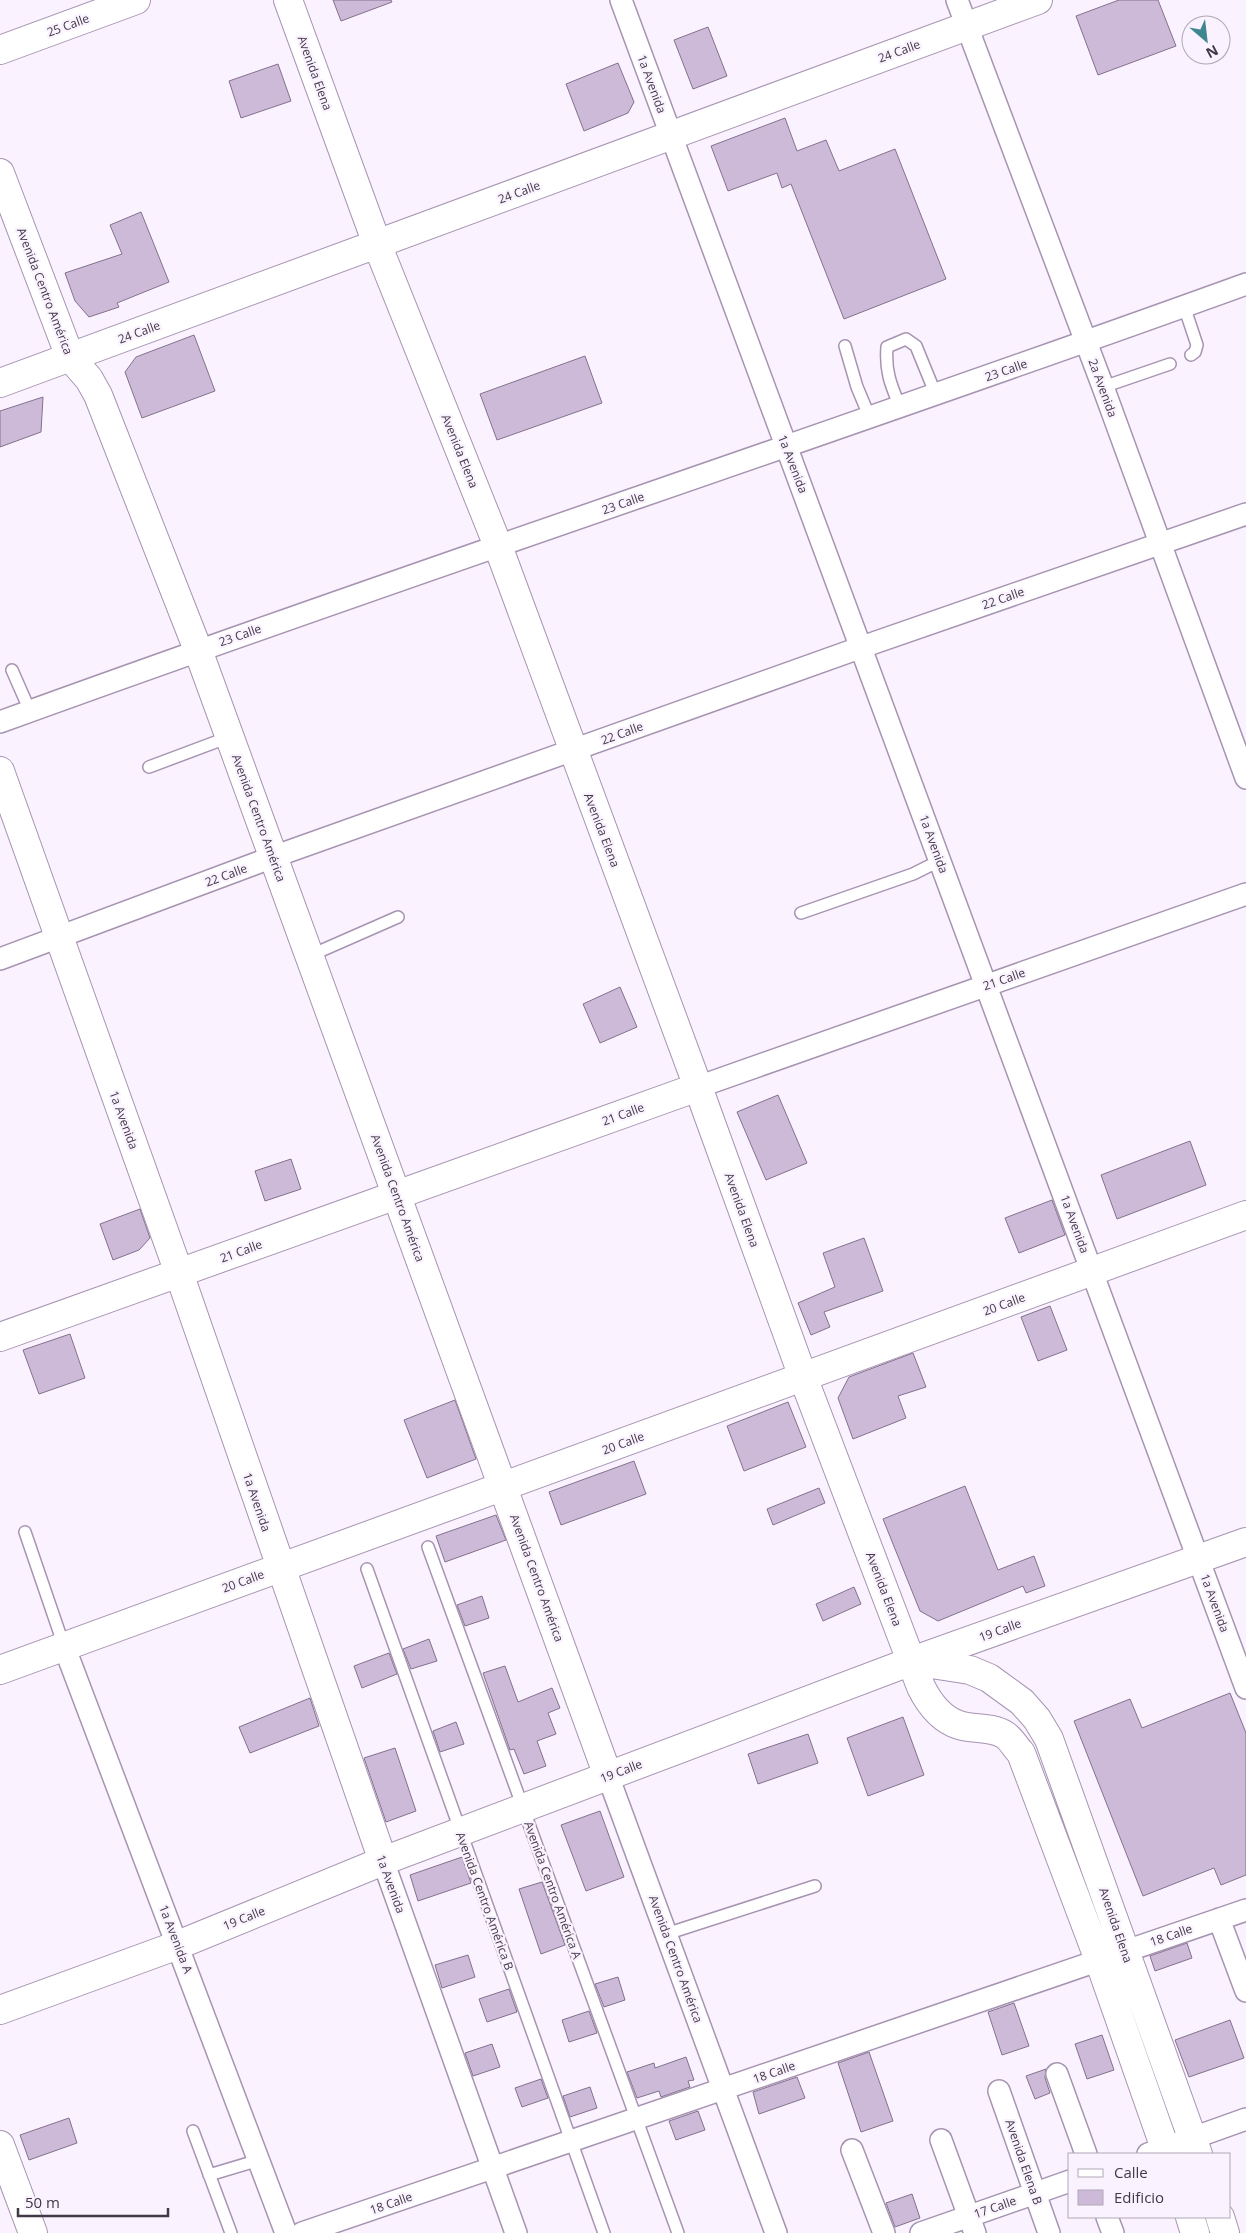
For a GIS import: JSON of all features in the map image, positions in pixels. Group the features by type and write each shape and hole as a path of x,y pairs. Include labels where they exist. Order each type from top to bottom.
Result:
{"main road":[{"name":"25 Calle","path":"0,50 136,0"},
{"name":"Avenida Elena","path":"288,0 377,244 498,546 572,751 698,1087 803,1378 929,1704 941,1715 959,1725 983,1727 1006,1735 1021,1753 1099,1960 1160,2152"},
{"name":"24 Calle","path":"0,383 1038,0"},
{"name":"Avenida Centro América","path":"1,176 70,357 89,379 98,395 198,650 608,1776"},
{"name":"1a Avenida","path":"0,771 179,1273 383,1861"},
{"name":"21 Calle","path":"0,1337 698,1087"},
{"name":"20 Calle","path":"0,1670 1246,1215"},
{"name":"19 Calle","path":"0,2010 178,1945 383,1861 912,1661 1246,1542"},
{"name":"Avenida Elena","path":"912,1661 970,1670 989,1678 1022,1702 1037,1719 1049,1739 1195,2146"},
{"path":"0,2145 33,2233"},
{"path":"1190,2218 1195,2233"},
{"path":"1220,2218 1226,2233"}],"street":[{"name":"1a Avenida","path":"621,0 1246,1688"},
{"name":"2a Avenida","path":"957,0 1103,387 1246,778"},
{"name":"23 Calle","path":"0,722 198,650 936,395 1246,284"},
{"name":"22 Calle","path":"0,959 273,857 862,647 1246,514"},
{"name":"21 Calle","path":"698,1087 1246,894"},
{"name":"1a Avenida A","path":"64,1646 286,2233"},
{"name":"Avenida Centro América","path":"608,1776 776,2233"},
{"name":"1a Avenida","path":"383,1861 516,2233"},
{"name":"18 Calle","path":"302,2233 1246,1910"},
{"path":"1219,1919 1246,1991"},
{"path":"1057,2074 1086,2153"},
{"name":"Avenida Elena B","path":"999,2091 1049,2233"},
{"path":"1160,2152 1195,2146 1246,2119"},
{"path":"941,2140 972,2225"},
{"path":"852,2150 884,2233"},
{"name":"17 Calle","path":"921,2233 972,2225 1035,2193 1068,2182"},
{"path":"1107,2218 1113,2233"}],"lane":[{"path":"1184,306 1197,345 1195,352 1191,355"},
{"path":"900,407 886,365 887,347 896,342 906,339 916,346 936,395"},
{"path":"845,346 857,387 870,418"},
{"path":"1103,387 1170,364"},
{"path":"12,670 30,711"},
{"path":"149,767 229,736"},
{"path":"802,913 913,874 940,860"},
{"path":"309,956 398,917"},
{"path":"25,1532 64,1646"},
{"name":"Avenida Centro América A","path":"428,1547 678,2233"},
{"name":"Avenida Centro América B","path":"366,1569 604,2233"},
{"path":"666,1934 815,1886"},
{"path":"193,2131 231,2233"},
{"path":"209,2175 259,2160"}],"building":[{"path":"333,0 391,0 392,2 341,21"},
{"path":"1119,0 1158,0 1176,46 1098,75 1076,16"},
{"path":"708,27 727,76 693,89 674,40"},
{"path":"618,63 634,102 628,113 584,131 566,84"},
{"path":"278,64 291,101 241,118 229,81"},
{"path":"785,118 797,151 826,140 839,171 895,149 946,279 844,319 791,184 782,188 777,173 728,191 711,146"},
{"path":"141,212 169,282 117,303 119,307 89,317 75,301 65,273 122,254 110,225"},
{"path":"194,335 215,391 142,418 125,372 136,357"},
{"path":"585,356 602,403 497,440 480,394"},
{"path":"43,397 41,432 0,447 0,411"},
{"path":"620,987 637,1027 600,1043 583,1004"},
{"path":"778,1095 807,1163 766,1180 737,1112"},
{"path":"1190,1141 1206,1185 1117,1219 1101,1175"},
{"path":"291,1159 301,1189 265,1201 255,1171"},
{"path":"1052,1200 1065,1235 1019,1253 1005,1218"},
{"path":"140,1209 150,1238 139,1250 113,1260 100,1224"},
{"path":"864,1238 883,1291 824,1312 830,1327 811,1335 798,1303 835,1287 823,1253"},
{"path":"1050,1306 1067,1350 1038,1361 1021,1317"},
{"path":"70,1334 85,1378 39,1394 23,1350"},
{"path":"913,1353 926,1387 898,1396 906,1418 853,1439 838,1398 849,1377"},
{"path":"455,1400 476,1459 427,1478 404,1420"},
{"path":"788,1402 806,1447 744,1471 727,1426"},
{"path":"634,1461 646,1494 561,1525 549,1492"},
{"path":"965,1486 998,1570 1034,1556 1045,1586 1026,1593 1023,1586 938,1621 920,1611 883,1519"},
{"path":"819,1488 825,1503 773,1525 767,1509"},
{"path":"496,1515 506,1540 445,1562 436,1536"},
{"path":"854,1587 861,1604 823,1621 816,1604"},
{"path":"482,1596 489,1618 465,1626 457,1605"},
{"path":"429,1639 437,1661 411,1669 403,1649"},
{"path":"389,1653 397,1674 362,1688 354,1666"},
{"path":"505,1666 518,1702 552,1688 560,1708 548,1713 556,1734 537,1741 546,1766 524,1774 514,1749 510,1750 483,1673"},
{"path":"1230,1693 1246,1733 1246,1875 1221,1885 1214,1868 1143,1896 1074,1721 1130,1699 1142,1728"},
{"path":"310,1698 319,1726 250,1753 239,1727"},
{"path":"903,1717 924,1775 868,1796 847,1738"},
{"path":"456,1722 464,1744 440,1752 433,1731"},
{"path":"808,1734 818,1763 758,1784 748,1754"},
{"path":"395,1748 416,1811 386,1822 364,1758"},
{"path":"600,1811 624,1877 586,1891 561,1825"},
{"path":"462,1857 471,1883 418,1901 410,1875"},
{"path":"542,1882 565,1945 541,1954 519,1889"},
{"path":"1187,1943 1192,1958 1155,1971 1150,1956"},
{"path":"468,1955 475,1977 442,1988 435,1965"},
{"path":"618,1977 625,2000 604,2007 595,1984"},
{"path":"509,1989 517,2012 487,2022 479,1999"},
{"path":"1014,2003 1029,2046 1002,2055 988,2012"},
{"path":"589,2011 597,2033 569,2042 562,2020"},
{"path":"1230,2020 1244,2058 1189,2077 1175,2040"},
{"path":"1102,2035 1114,2070 1087,2079 1075,2044"},
{"path":"492,2044 500,2067 473,2076 465,2053"},
{"path":"869,2052 893,2121 861,2132 838,2063"},
{"path":"686,2057 694,2080 688,2081 690,2087 661,2097 659,2091 637,2098 627,2072 654,2063 655,2068"},
{"path":"1046,2069 1045,2078 1050,2093 1035,2099 1026,2076"},
{"path":"797,2077 805,2098 759,2114 753,2092"},
{"path":"541,2079 548,2098 522,2107 515,2088"},
{"path":"590,2087 597,2108 570,2117 563,2096"},
{"path":"698,2111 705,2130 676,2140 669,2121"},
{"path":"69,2118 77,2143 29,2160 20,2135"},
{"path":"912,2194 920,2218 895,2227 886,2203"}]}
